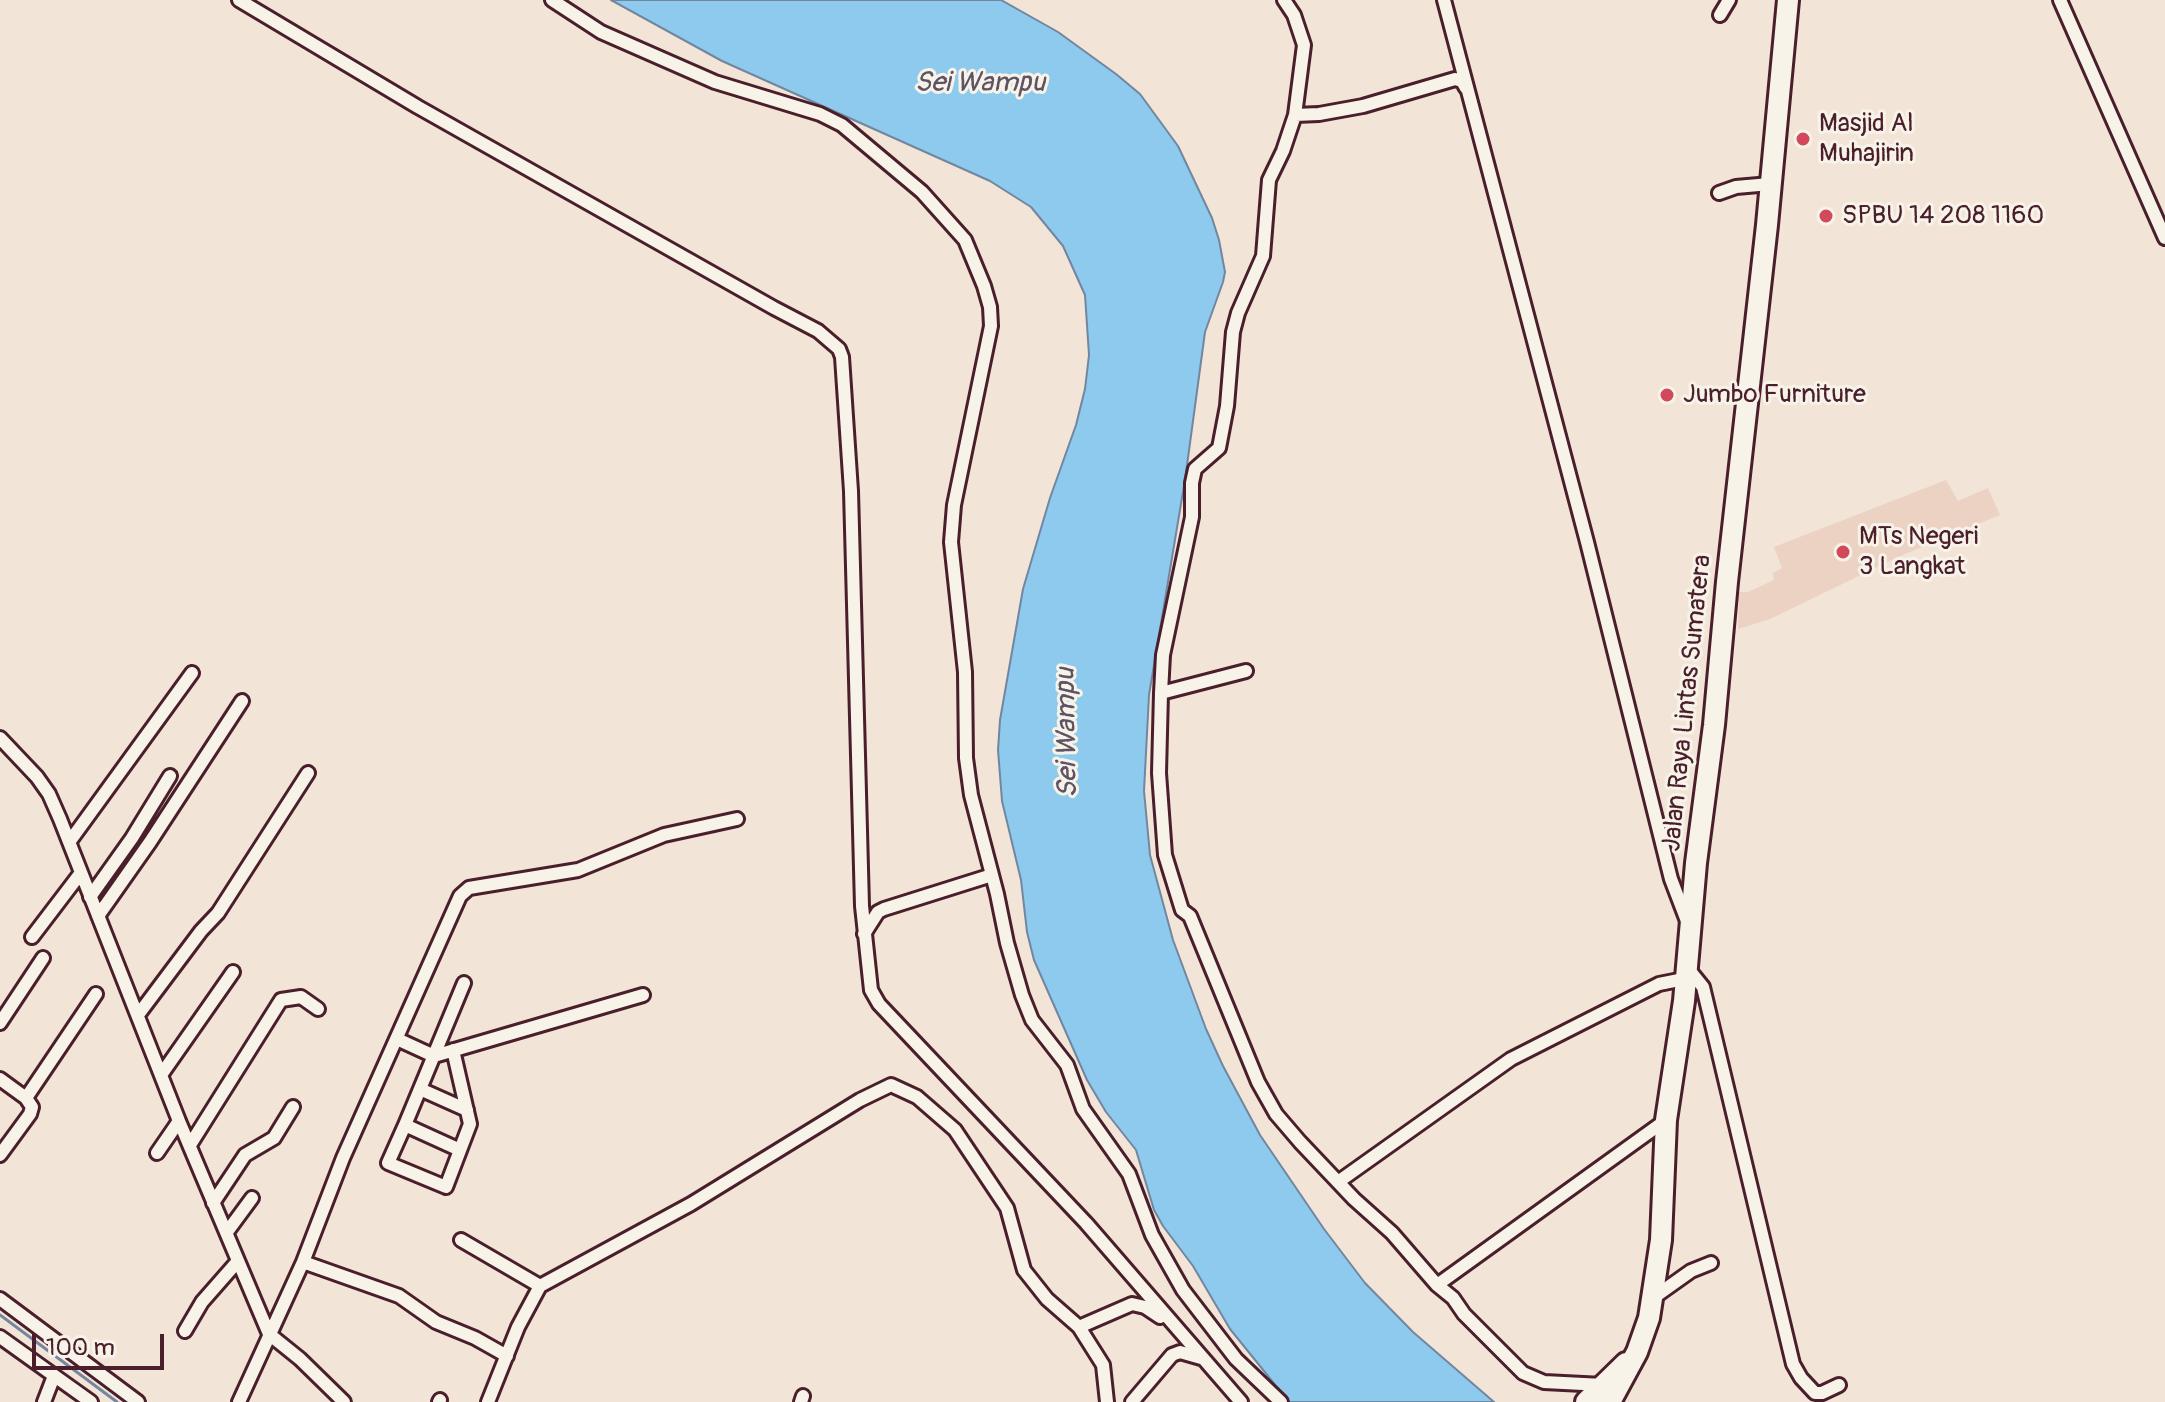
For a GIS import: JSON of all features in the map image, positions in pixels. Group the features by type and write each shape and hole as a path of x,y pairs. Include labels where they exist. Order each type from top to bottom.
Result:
{"highway":[{"name":"Jalan Raya Lintas Sumatera","path":"1586,1402 1610,1392 1637,1352 1653,1298 1661,1240 1666,1120 1684,1001 1788,0"}],"street":[{"path":"239,0 418,107 818,331 839,349 851,491 855,711 868,979 879,1004 1054,1189 1242,1402"},
{"path":"552,0 601,32 715,82 820,114 842,125 922,192 965,240 987,296 991,326 954,505 951,542 965,672 966,758 971,795 1007,943 1032,1020 1067,1065 1083,1109 1129,1174 1152,1235 1183,1290 1247,1372 1281,1402"},
{"path":"1284,0 1294,15 1304,45 1295,115 1269,180 1263,256 1233,332 1227,406 1219,448 1195,469 1192,517 1163,655 1159,773 1165,855 1182,910 1190,916 1258,1082 1276,1114 1523,1373 1544,1382 1610,1392"},
{"path":"1444,0 1587,542 1671,879 1690,928"},
{"path":"1720,15 1729,0"},
{"path":"2060,0 2165,238"},
{"path":"1295,115 1363,106 1455,79 1462,81 1468,90"},
{"path":"1719,193 1736,187 1770,184"},
{"path":"1161,693 1246,671"},
{"path":"70,841 192,673"},
{"path":"98,916 242,701"},
{"path":"0,738 49,794 179,1121 269,1334 344,1402"},
{"path":"138,1015 218,913 308,773"},
{"path":"90,897 132,838 170,776"},
{"path":"239,1402 303,1262 343,1158 456,903 469,888 578,870 664,835 737,819"},
{"path":"32,937 80,874"},
{"path":"864,934 878,912 884,909 992,875"},
{"path":"0,1023 43,958"},
{"path":"161,1075 233,972"},
{"path":"1338,1182 1511,1059 1685,973 1703,987 1793,1364 1815,1393 1839,1385"},
{"path":"453,1050 470,1124 446,1187 388,1163 464,983"},
{"path":"26,1098 96,994"},
{"path":"397,1039 434,1056 643,995"},
{"path":"190,1145 281,1000 301,997 318,1009"},
{"path":"0,1079 26,1098 32,1107 0,1155"},
{"path":"488,1402 540,1286 691,1204 888,1085 895,1085 917,1097 955,1130 1007,1208 1024,1270 1047,1299 1079,1327 1103,1365 1107,1402"},
{"path":"420,1089 467,1110"},
{"path":"213,1203 245,1155 274,1138 293,1107"},
{"path":"1437,1285 1666,1120"},
{"path":"157,1153 179,1121"},
{"path":"405,1125 460,1150"},
{"path":"227,1232 252,1198"},
{"path":"461,1240 540,1286"},
{"path":"185,1331 202,1302 238,1261"},
{"path":"303,1262 399,1296 436,1322 475,1338 507,1356"},
{"path":"1653,1298 1691,1271 1711,1263"},
{"path":"0,1299 138,1402"},
{"path":"1079,1327 1132,1304 1145,1307 1176,1328"},
{"path":"0,1337 91,1402"},
{"path":"1138,1400 1159,1367 1172,1355 1180,1352 1203,1358"},
{"path":"1242,1402 1242,1386 1247,1372"},
{"path":"44,1402 54,1376"}],"shaded area":[{"name":"MTs Negeri 3 Langkat","path":"1946,480 1958,501 1988,488 2000,515 1898,557 1770,619 1738,629 1739,592 1748,592 1774,580 1773,573 1782,568 1774,547"}],"water":[{"name":"Sei Wampu","path":"611,0 1001,0 1058,32 1116,74 1140,94 1178,146 1212,218 1225,272 1205,332 1185,480 1149,695 1144,791 1150,855 1173,940 1206,1029 1260,1135 1365,1283 1413,1332 1494,1402 1289,1402 1230,1329 1193,1266 1163,1226 1154,1210 1136,1150 1106,1112 1087,1080 1034,960 1027,932 1021,880 1002,801 998,750 1000,720 1023,589 1085,389 1089,355 1085,295 1063,246 1031,207 990,181 722,61"}],"waterway":[{"path":"0,1315 117,1402"}],"place":[{"name":"Masjid Al Muhajirin","path":"1803,139"},
{"name":"SPBU 14 208 1160","path":"1826,216"},
{"name":"Jumbo Furniture","path":"1667,395"},
{"name":"MTs Negeri 3 Langkat","path":"1843,552"}]}
